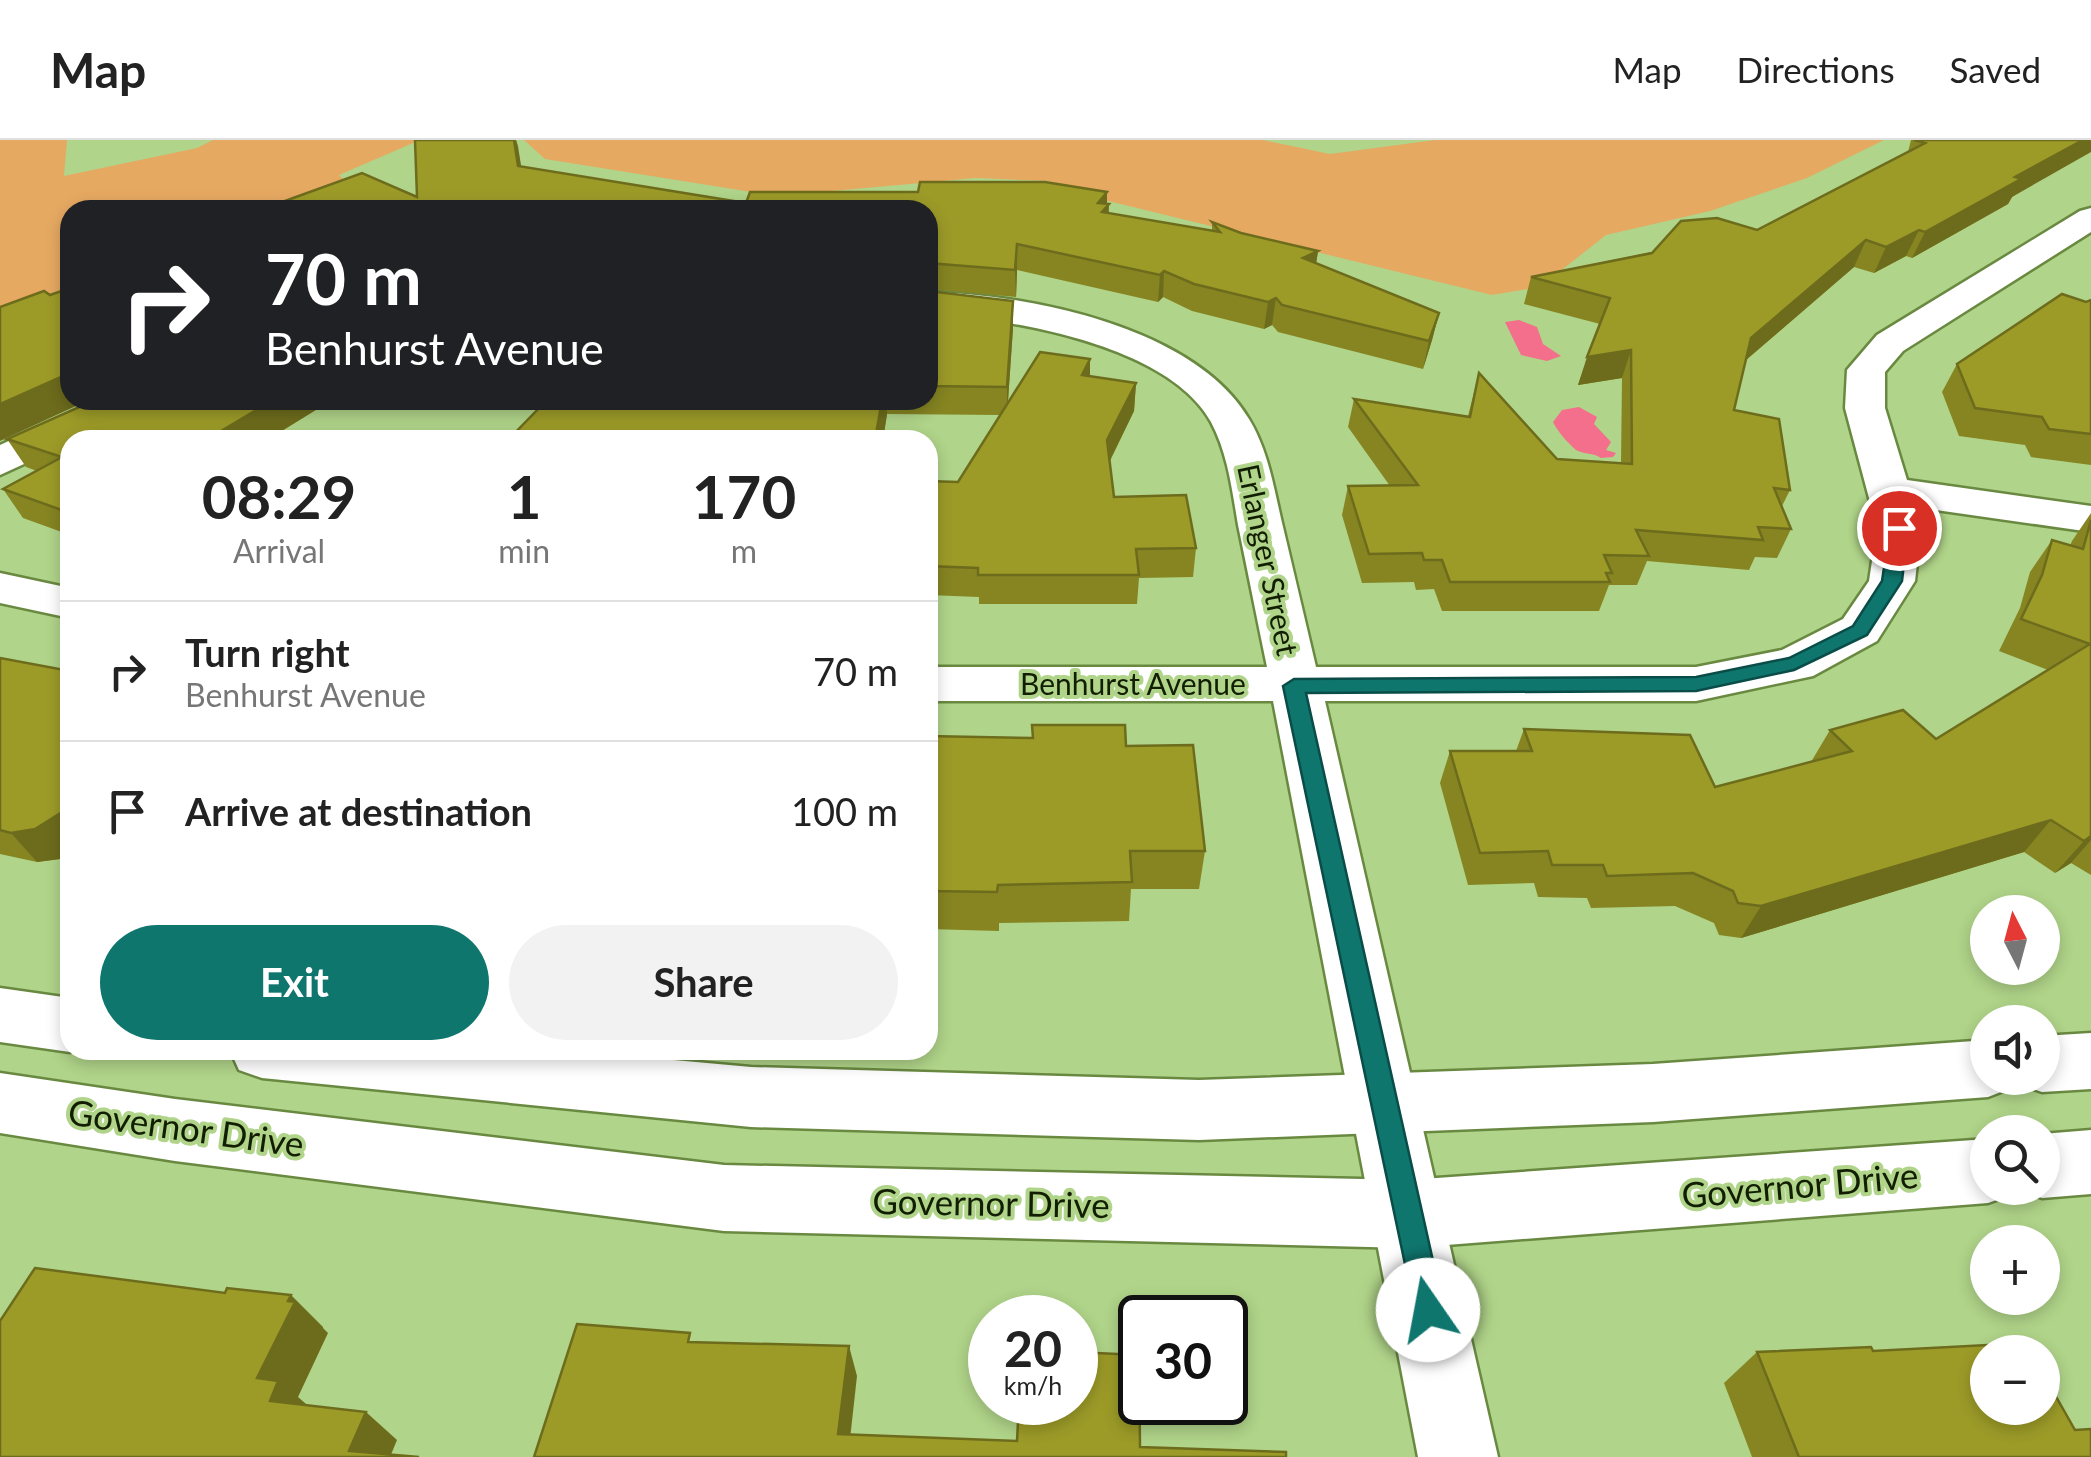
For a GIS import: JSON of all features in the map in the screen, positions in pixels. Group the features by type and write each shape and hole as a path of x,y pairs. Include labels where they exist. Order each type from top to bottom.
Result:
{"street":[{"name":"Benhurst Avenue","path":"938,684 1696,684 1794,664 1860,630 1892,581 1899,528 1864,408 1866,370 1890,343 2091,218"},
{"name":"Erlanger Street","path":"938,304 1011,309 1074,325 1144,350 1224,410 1245,453 1458,1457"},
{"path":"61,430 108,410"},
{"path":"0,462 60,430"},
{"path":"1890,491 2091,519"},
{"path":"0,588 60,601"},
{"path":"0,1016 60,1024"},
{"path":"366,1060 751,1097 1199,1110 1654,1094 1970,1069"},
{"path":"2060,1063 2091,1061"},
{"name":"Governor Drive","path":"0,1102 175,1130 724,1198 1408,1214 1970,1172"},
{"path":"2060,1165 2091,1162"}],"shaded area":[{"path":"0,140 67,140 64,176 197,148 213,140 420,140 339,175 358,194 340,200 60,200 60,292 0,311"},
{"path":"524,140 1263,140 1330,154 1435,140 1884,140 1807,178 1710,211 1606,235 1540,287 1492,295 1092,197 1049,181 976,178 777,196 545,159"},
{"path":"1519,320 1537,327 1543,344 1561,356 1547,361 1521,355 1505,322"},
{"path":"1579,407 1597,417 1594,424 1611,442 1606,450 1616,453 1613,457 1601,458 1576,450 1557,429 1553,422 1562,410"}],"building":[{"path":"415,140 514,140 518,166 728,200 288,200 362,173 417,197"},
{"path":"1914,140 2083,140 1925,232 1919,230 1886,247 1866,240 1751,338 1734,410 1779,419 1790,490 1774,488 1791,529 1758,527 1763,540 1636,530 1649,556 1604,555 1612,573 1606,573 1610,582 1450,582 1442,560 1424,560 1422,553 1369,554 1348,486 1418,485 1354,399 1470,417 1479,373 1557,459 1632,464 1631,350 1587,357 1610,298 1531,277 1652,253 1681,221 1717,218 1757,230 1925,143"},
{"path":"920,182 1045,182 1107,192 1098,203 1109,204 1102,212 1220,232 1212,222 1318,251 1303,258 1439,313 1429,341 1282,305 1276,298 1268,302 1194,284 1164,271 1160,275 1017,244 1015,270 938,264 938,200 747,200 750,192 918,192"},
{"path":"44,291 50,295 60,292 60,377 0,404 0,307"},
{"path":"938,292 1013,301 1007,387 938,386"},
{"path":"2062,294 2091,300 2091,434 2049,429 2042,417 1975,408 1957,364"},
{"path":"1040,352 1090,359 1082,375 1136,383 1107,440 1114,497 1186,495 1196,548 1136,549 1139,575 978,575 978,568 938,566 938,481 958,482"},
{"path":"72,410 256,410 223,430 60,430 60,456 7,439"},
{"path":"537,410 880,410 877,430 518,430"},
{"path":"60,458 60,509 3,489"},
{"path":"2091,520 2091,836 2084,841 2051,820 1761,906 1738,903 1733,891 1693,873 1607,876 1603,865 1552,865 1548,851 1480,853 1450,751 1532,751 1524,729 1690,735 1715,787 1852,751 1830,730 1903,710 1936,739 2090,644 2021,619 2042,575 2052,540 2083,549"},
{"path":"0,658 60,669 60,813 35,829 11,833 0,830"},
{"path":"1032,725 1125,725 1126,746 1193,745 1205,851 1130,851 1132,882 998,885 997,892 938,891 938,736 1033,738"},
{"path":"35,1268 225,1293 227,1288 291,1295 288,1301 295,1302 257,1378 278,1381 270,1401 366,1412 349,1451 419,1457 0,1457 0,1321"},
{"path":"577,1324 690,1333 688,1342 849,1346 838,1434 1017,1441 1018,1425 1098,1425 1098,1353 1118,1354 1118,1425 1140,1425 1140,1447 1286,1452 1286,1457 534,1457"},
{"path":"1970,1346 1970,1425 2060,1425 2060,1404 2075,1430 2091,1429 2091,1457 1799,1457 1757,1352 1871,1347 1873,1351"}],"route":[{"path":"1428,1310 1294,686 1696,684 1794,664 1860,630 1892,581 1899,528"}]}
